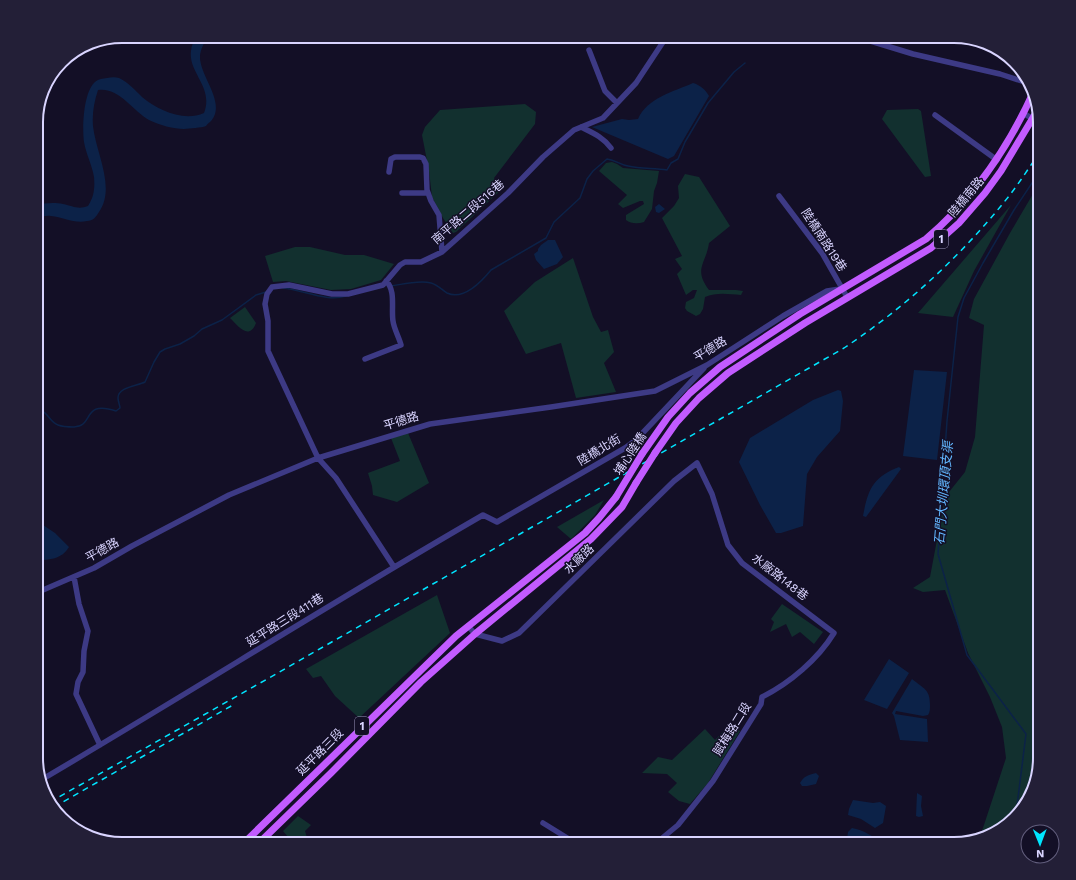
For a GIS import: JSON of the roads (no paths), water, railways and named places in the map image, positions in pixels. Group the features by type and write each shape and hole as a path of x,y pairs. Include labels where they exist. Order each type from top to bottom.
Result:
{"main road":[{"name":"陸橋南路","path":"800,314 926,239 952,216 997,160 1030,100"},
{"name":"陸橋南路","path":"805,323 931,248 959,223 1002,171 1033,125"},
{"name":"埔心陸橋","path":"485,612 585,533 616,497 642,454 668,417 690,393 720,367 800,314"},
{"name":"埔心陸橋","path":"491,621 591,539 622,507 655,453 676,423 699,398 728,373 805,323"},
{"name":"延平路三段","path":"250,837 468,626 485,612"},
{"name":"延平路三段","path":"265,837 421,682 491,621"},
{"path":"323,765 331,773"},
{"path":"262,825 269,833"}],"street":[{"name":"南平路二段516巷","path":"394,567 336,478 318,458 268,351 268,321 265,304 269,291 272,287 289,285 332,294 348,294 383,285 400,265 405,262 421,262 442,252 508,194 543,157 574,130 603,118 636,83 662,43"},
{"path":"877,43 913,54 1000,74 1022,81"},
{"path":"589,50 604,91 617,103"},
{"path":"1025,111 1032,112"},
{"path":"1025,111 1033,118"},
{"path":"935,115 997,160"},
{"path":"581,127 601,137 611,148"},
{"path":"389,172 390,159 395,157 424,158 426,164 428,193 439,215 442,252"},
{"path":"402,193 428,193"},
{"name":"陸橋南路19巷","path":"779,196 813,241 847,297"},
{"path":"365,360 401,345 393,321 391,291 387,282"},
{"name":"陸橋南路","path":"783,316 827,291 842,289"},
{"name":"平德路","path":"43,590 94,568 132,546 229,495 318,458 430,424 655,391 707,365 783,316"},
{"name":"陸橋北街","path":"483,515 497,522 625,448 636,440 707,365"},
{"name":"水廠路148巷","path":"697,462 712,494 728,545 742,563 834,633"},
{"name":"水廠路","path":"475,634 502,641 519,633 674,481 697,462"},
{"name":"延平路三段411巷","path":"46,777 483,515"},
{"path":"74,577 79,604 88,631 84,651 83,672 78,682 76,694 100,745"},
{"path":"468,626 475,634"},
{"name":"賦梅路二段","path":"663,837 678,825 713,781 761,704 762,697 772,692 802,669 827,644 834,633"},
{"path":"543,823 566,837"}],"water":[{"path":"193,43 204,43 200,54 201,64 216,107 215,115 210,122 204,127 184,129 162,125 143,116 125,100 113,92 98,90 95,99 93,126 104,170 106,192 104,202 99,212 89,221 82,222 49,216 43,216 43,204 57,203 81,208 88,206 92,199 94,177 84,142 83,127 87,97 90,88 95,82 101,79 117,77 128,84 148,102 163,110 188,116 204,113 206,95 193,66 191,59"},
{"path":"693,83 706,91 709,96 674,156 668,159 592,127 622,119 638,119 648,106 661,96"},
{"path":"659,204 665,209 659,213 656,212 655,207"},
{"path":"548,240 555,240 563,257 557,264 544,269 536,260 534,254 538,251 541,245"},
{"path":"914,370 947,372 937,460 903,456"},
{"path":"838,390 841,391 843,401 840,431 817,457 807,474 803,526 781,533 776,533 760,505 739,462 750,438 813,400"},
{"path":"899,467 901,469 866,517 863,516 867,498 873,485 883,475"},
{"path":"43,525 55,533 69,547 59,557 43,560"},
{"path":"889,659 909,673 887,709 864,700"},
{"path":"912,679 926,690 929,696 929,714 923,716 896,711 895,714 927,719 928,742 900,740 892,713"},
{"path":"816,773 819,776 816,784 802,786 800,783 805,777"},
{"path":"917,793 922,796 921,806 923,816 919,817 916,816"},
{"path":"853,800 873,803 880,802 886,806 883,823 875,828 861,819 848,815"},
{"path":"852,828 860,830 874,837 847,837 848,832"}],"waterway":[{"path":"391,286 426,282 438,286 447,293 453,295 466,292 478,284 491,270 546,238 554,222 580,198 587,179 593,171 607,159 633,167 667,170 671,163 678,159 685,142 708,103 734,72 745,63"},
{"name":"石門大圳環頂支渠","path":"1017,806 1026,734 967,655 938,554 947,421 958,317 964,298 983,263 1014,210 1033,182"},
{"path":"283,288 323,297 331,298 346,296"},
{"path":"43,412 58,425 64,427 74,427 80,426 93,411 98,409 105,408 116,411 120,408 118,399 121,391 128,387 145,382 160,352 180,344 194,336 202,329 222,320 256,295 266,292"}],"railway":[{"path":"55,799 844,348 890,315 953,259 991,218 1033,162"},
{"path":"58,805 233,705"}]}
